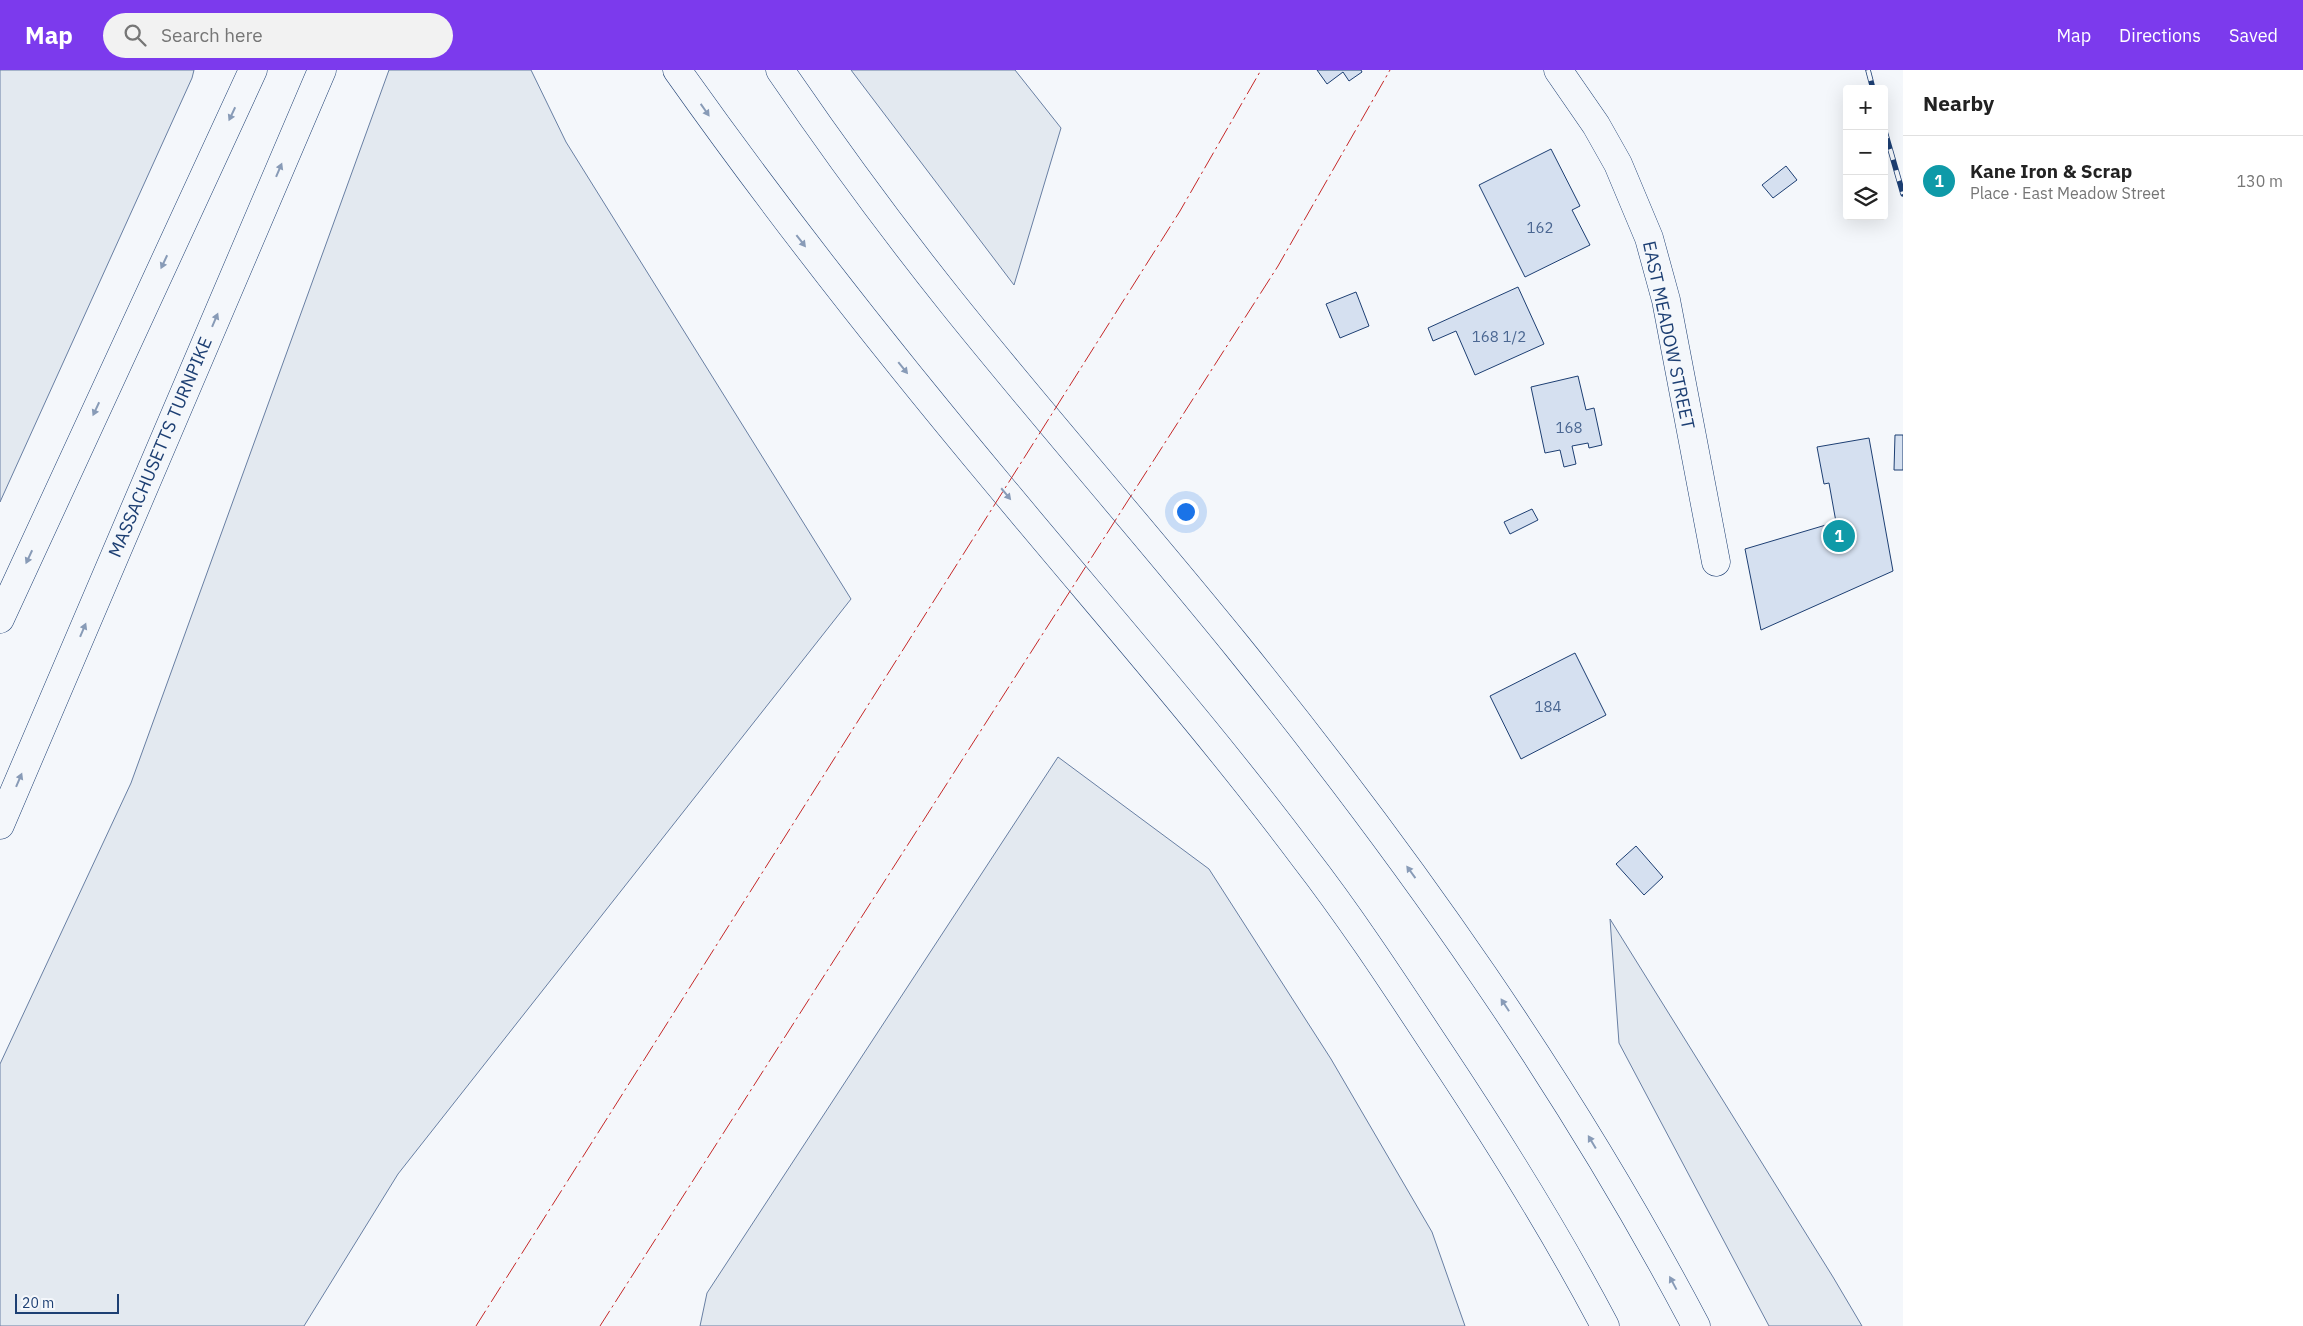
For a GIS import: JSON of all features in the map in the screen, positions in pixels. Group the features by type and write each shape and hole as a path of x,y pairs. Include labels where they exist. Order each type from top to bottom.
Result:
{"main road":[{"path":"0,619 253,70"},
{"name":"MASSACHUSETTS TURNPIKE","path":"0,825 322,70"},
{"path":"677,70 742,162 864,320 1205,731 1305,858 1394,984 1479,1112 1560,1244 1605,1326"},
{"path":"780,70 873,199 950,300 1315,744 1440,911 1557,1085 1616,1182 1696,1326"},
{"name":"EAST MEADOW STREET","path":"1558,70 1596,125 1618,164 1648,238 1666,300 1716,562"}],"shaded area":[{"path":"0,70 194,70 0,502"},
{"path":"389,70 531,70 566,142 851,599 398,1174 304,1326 0,1326 0,1064 131,783"},
{"path":"851,70 1015,70 1061,128 1014,285"},
{"path":"1058,757 1209,869 1331,1059 1432,1232 1465,1326 700,1326 707,1293"},
{"path":"1610,919 1862,1326 1769,1326 1619,1043"}],"building":[{"path":"1317,70 1361,70 1362,72 1349,81 1343,72 1327,84"},
{"path":"1551,149 1580,206 1572,210 1590,245 1525,277 1479,185"},
{"path":"1786,166 1797,180 1773,198 1762,185"},
{"path":"1518,287 1544,344 1475,375 1456,331 1433,341 1428,328"},
{"path":"1356,292 1369,326 1340,338 1326,304"},
{"path":"1578,376 1586,410 1594,408 1602,445 1589,448 1588,443 1572,446 1576,464 1564,467 1560,450 1545,453 1531,387"},
{"path":"1895,435 1903,435 1903,470 1894,470"},
{"path":"1869,438 1893,571 1761,630 1745,549 1836,522 1829,483 1824,484 1817,447"},
{"path":"1532,509 1538,520 1510,534 1504,522"},
{"path":"1575,653 1606,715 1521,759 1490,696"},
{"path":"1636,846 1663,877 1644,895 1616,864"}],"railway":[{"path":"1868,70 1872,85"},
{"path":"1885,130 1903,194"}],"power":[{"path":"476,1326 1180,211 1261,70"},
{"path":"600,1326 1278,266 1390,70"}],"place":[{"name":"Kane Iron & Scrap","path":"1839,536"}]}
